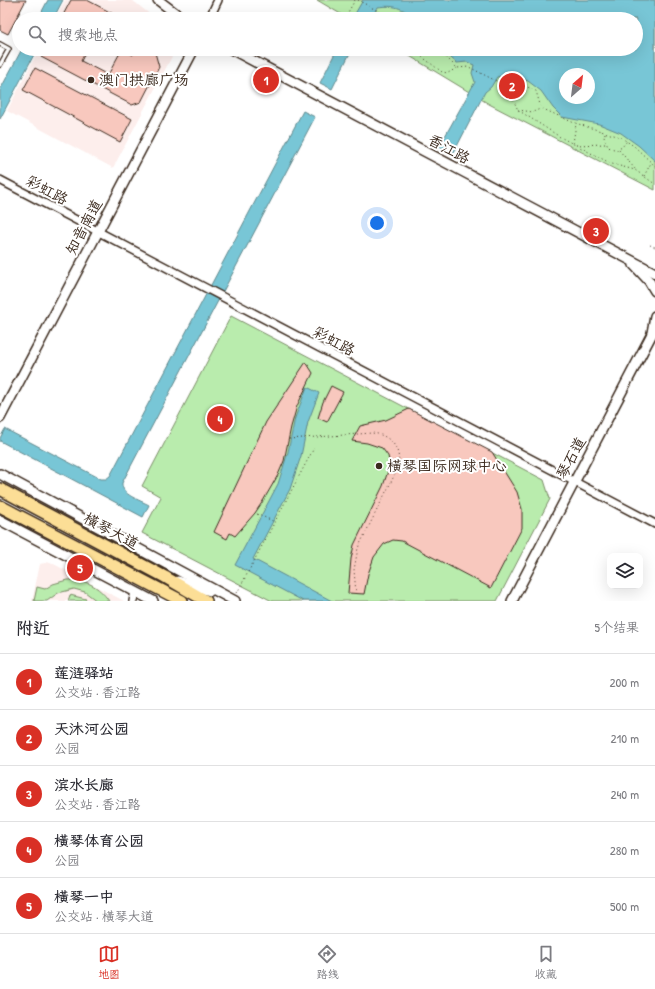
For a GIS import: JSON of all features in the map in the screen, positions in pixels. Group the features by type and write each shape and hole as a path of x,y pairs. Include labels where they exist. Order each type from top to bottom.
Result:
{"main road":[{"path":"158,0 174,12"},
{"name":"知音南道","path":"0,418 190,56"},
{"name":"香江路","path":"244,56 655,273"},
{"path":"629,259 649,281 655,291"},
{"name":"琴石道","path":"514,599 654,331 655,316"},
{"path":"0,474 234,598"},
{"name":"横琴大道","path":"0,489 165,577 206,601"},
{"name":"横琴大道","path":"0,506 181,601"},
{"path":"0,520 134,596 153,601"},
{"path":"165,577 234,598"}],"street":[{"path":"212,12 218,0"},
{"name":"彩虹路","path":"0,180 655,524"}],"lane":[{"path":"0,44 9,49 0,65"}],"path":[{"path":"348,12 355,0"},
{"path":"358,0 380,12"},
{"path":"421,56 442,72 448,73 458,68 469,67 504,85 510,93 518,110 573,144 612,164 635,170"},
{"path":"445,56 458,68"},
{"path":"504,85 520,84 536,91 541,108"},
{"path":"518,110 533,112 541,108 576,123 620,137 634,146 655,166"},
{"path":"573,144 576,123"},
{"path":"606,132 604,137 608,147 618,150 635,170 655,184"},
{"path":"618,150 627,142"},
{"path":"576,145 606,144"},
{"path":"644,176 651,162"},
{"path":"650,245 655,247"},
{"path":"289,439 372,433 385,436 398,450 399,463 397,470 361,541 356,555 354,570 356,593"},
{"path":"234,598 314,448"},
{"path":"257,514 275,522"}],"shaded area":[{"path":"65,0 132,0 147,12 59,12"},
{"name":"澳门拱廊广场","path":"35,56 172,56 113,168 7,111"},
{"path":"50,562 124,601 32,601 40,564"}],"green space":[{"path":"317,0 655,0 655,190 489,104 410,56 643,56 643,12 337,12"},
{"name":"横琴国际网球中心","path":"231,316 544,480 550,499 497,601 272,601 142,533 161,497 142,486"},
{"path":"67,580 91,584 101,591 109,601 97,601 85,592 74,589 58,593 47,601 34,601 37,587 45,589 53,584"},
{"path":"70,595 86,599 86,601 68,601"}],"water":[{"path":"48,0 63,0 57,12 42,12"},
{"path":"363,0 655,0 655,161 639,146 621,133 599,124 562,117 553,108 541,91 528,81 512,75 497,77 491,87 485,92 454,152 439,147 475,82 472,73 474,65 467,62 457,63 448,56 643,56 643,12 406,12 402,9 388,6 378,7 375,12 356,12"},
{"path":"18,56 33,56 0,119 0,90"},
{"path":"334,56 348,56 332,89 320,83"},
{"path":"303,111 315,117 122,483 128,494 149,505 143,517 0,441 5,429 101,479 106,479 110,476"},
{"path":"307,387 319,393 308,422 301,456 290,489 253,559 332,601 303,601 235,565 278,484 288,452 295,418"}],"building":[{"path":"0,0 26,0 20,12 12,12 12,26 8,34 0,30"},
{"path":"71,0 87,0 110,12 65,12"},
{"path":"84,56 81,61 108,75 118,56 156,56 159,67 141,102 132,105 41,57"},
{"path":"35,68 132,119 120,142 23,90"},
{"path":"306,362 313,373 297,406 284,461 278,475 255,513 235,536 230,533 227,539 214,532 266,422"},
{"path":"331,386 343,392 327,422 318,418 323,402"},
{"path":"409,409 492,452 517,492 522,509 522,528 491,588 402,541 393,540 384,544 374,557 368,574 364,594 348,593 351,559 354,545 383,486 390,465 388,456 382,448 367,443 352,441 360,426 386,420"}],"place":[{"name":"澳门拱廊广场","path":"91,80"},
{"name":"莲涟驿站","path":"266,80"},
{"name":"天沐河公园","path":"512,86"},
{"name":"滨水长廊","path":"596,231"},
{"name":"横琴体育公园","path":"220,419"},
{"name":"横琴国际网球中心","path":"379,466"},
{"name":"横琴一中","path":"80,568"}]}
